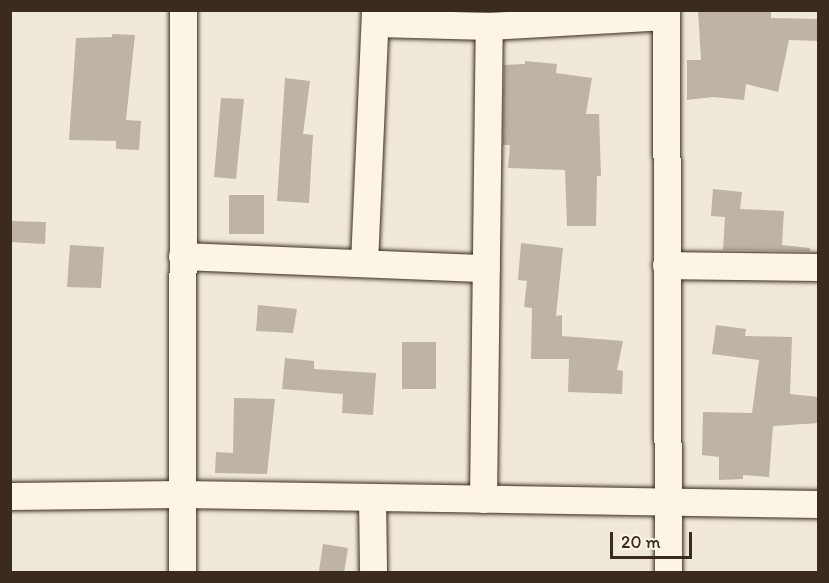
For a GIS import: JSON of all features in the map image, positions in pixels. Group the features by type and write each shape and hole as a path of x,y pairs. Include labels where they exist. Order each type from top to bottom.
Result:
{"street":[{"path":"182,573 183,10"},
{"path":"364,263 375,16 489,26 666,13 668,573"},
{"path":"483,499 489,26"},
{"path":"183,256 486,268"},
{"path":"666,265 819,267"},
{"path":"10,496 182,494 819,504"},
{"path":"372,497 373,573"}],"building":[{"path":"698,10 771,10 771,18 819,19 819,41 789,40 778,92 746,84 744,100 713,97 687,100 687,60 701,60"},
{"path":"112,34 135,35 126,120 141,121 139,150 116,149 116,141 69,140 76,38 112,37"},
{"path":"525,61 557,64 556,73 592,78 586,114 599,114 601,176 597,176 596,226 567,226 565,170 508,168 510,145 503,145 504,65 525,64"},
{"path":"285,78 310,81 303,134 313,135 309,203 277,201"},
{"path":"221,98 244,99 236,179 214,177"},
{"path":"713,189 742,192 740,209 784,211 782,245 810,248 810,251 723,250 725,217 711,216"},
{"path":"229,195 264,195 264,234 229,234"},
{"path":"10,221 46,222 45,244 10,242"},
{"path":"521,243 563,248 556,316 562,315 562,336 623,341 617,370 623,371 622,394 568,392 569,359 531,359 532,308 524,307 527,281 518,280"},
{"path":"70,245 104,247 101,288 67,287"},
{"path":"258,305 297,309 293,333 256,331"},
{"path":"716,325 746,329 745,336 792,337 790,394 819,397 819,423 773,426 769,477 743,475 743,479 719,480 719,457 702,455 703,412 752,413 759,360 712,354"},
{"path":"402,342 436,342 436,389 402,389"},
{"path":"285,358 314,361 314,369 376,373 373,415 342,413 343,394 282,389"},
{"path":"234,398 275,399 267,474 215,473 216,452 233,453"},
{"path":"323,544 348,548 344,573 319,571"}]}
